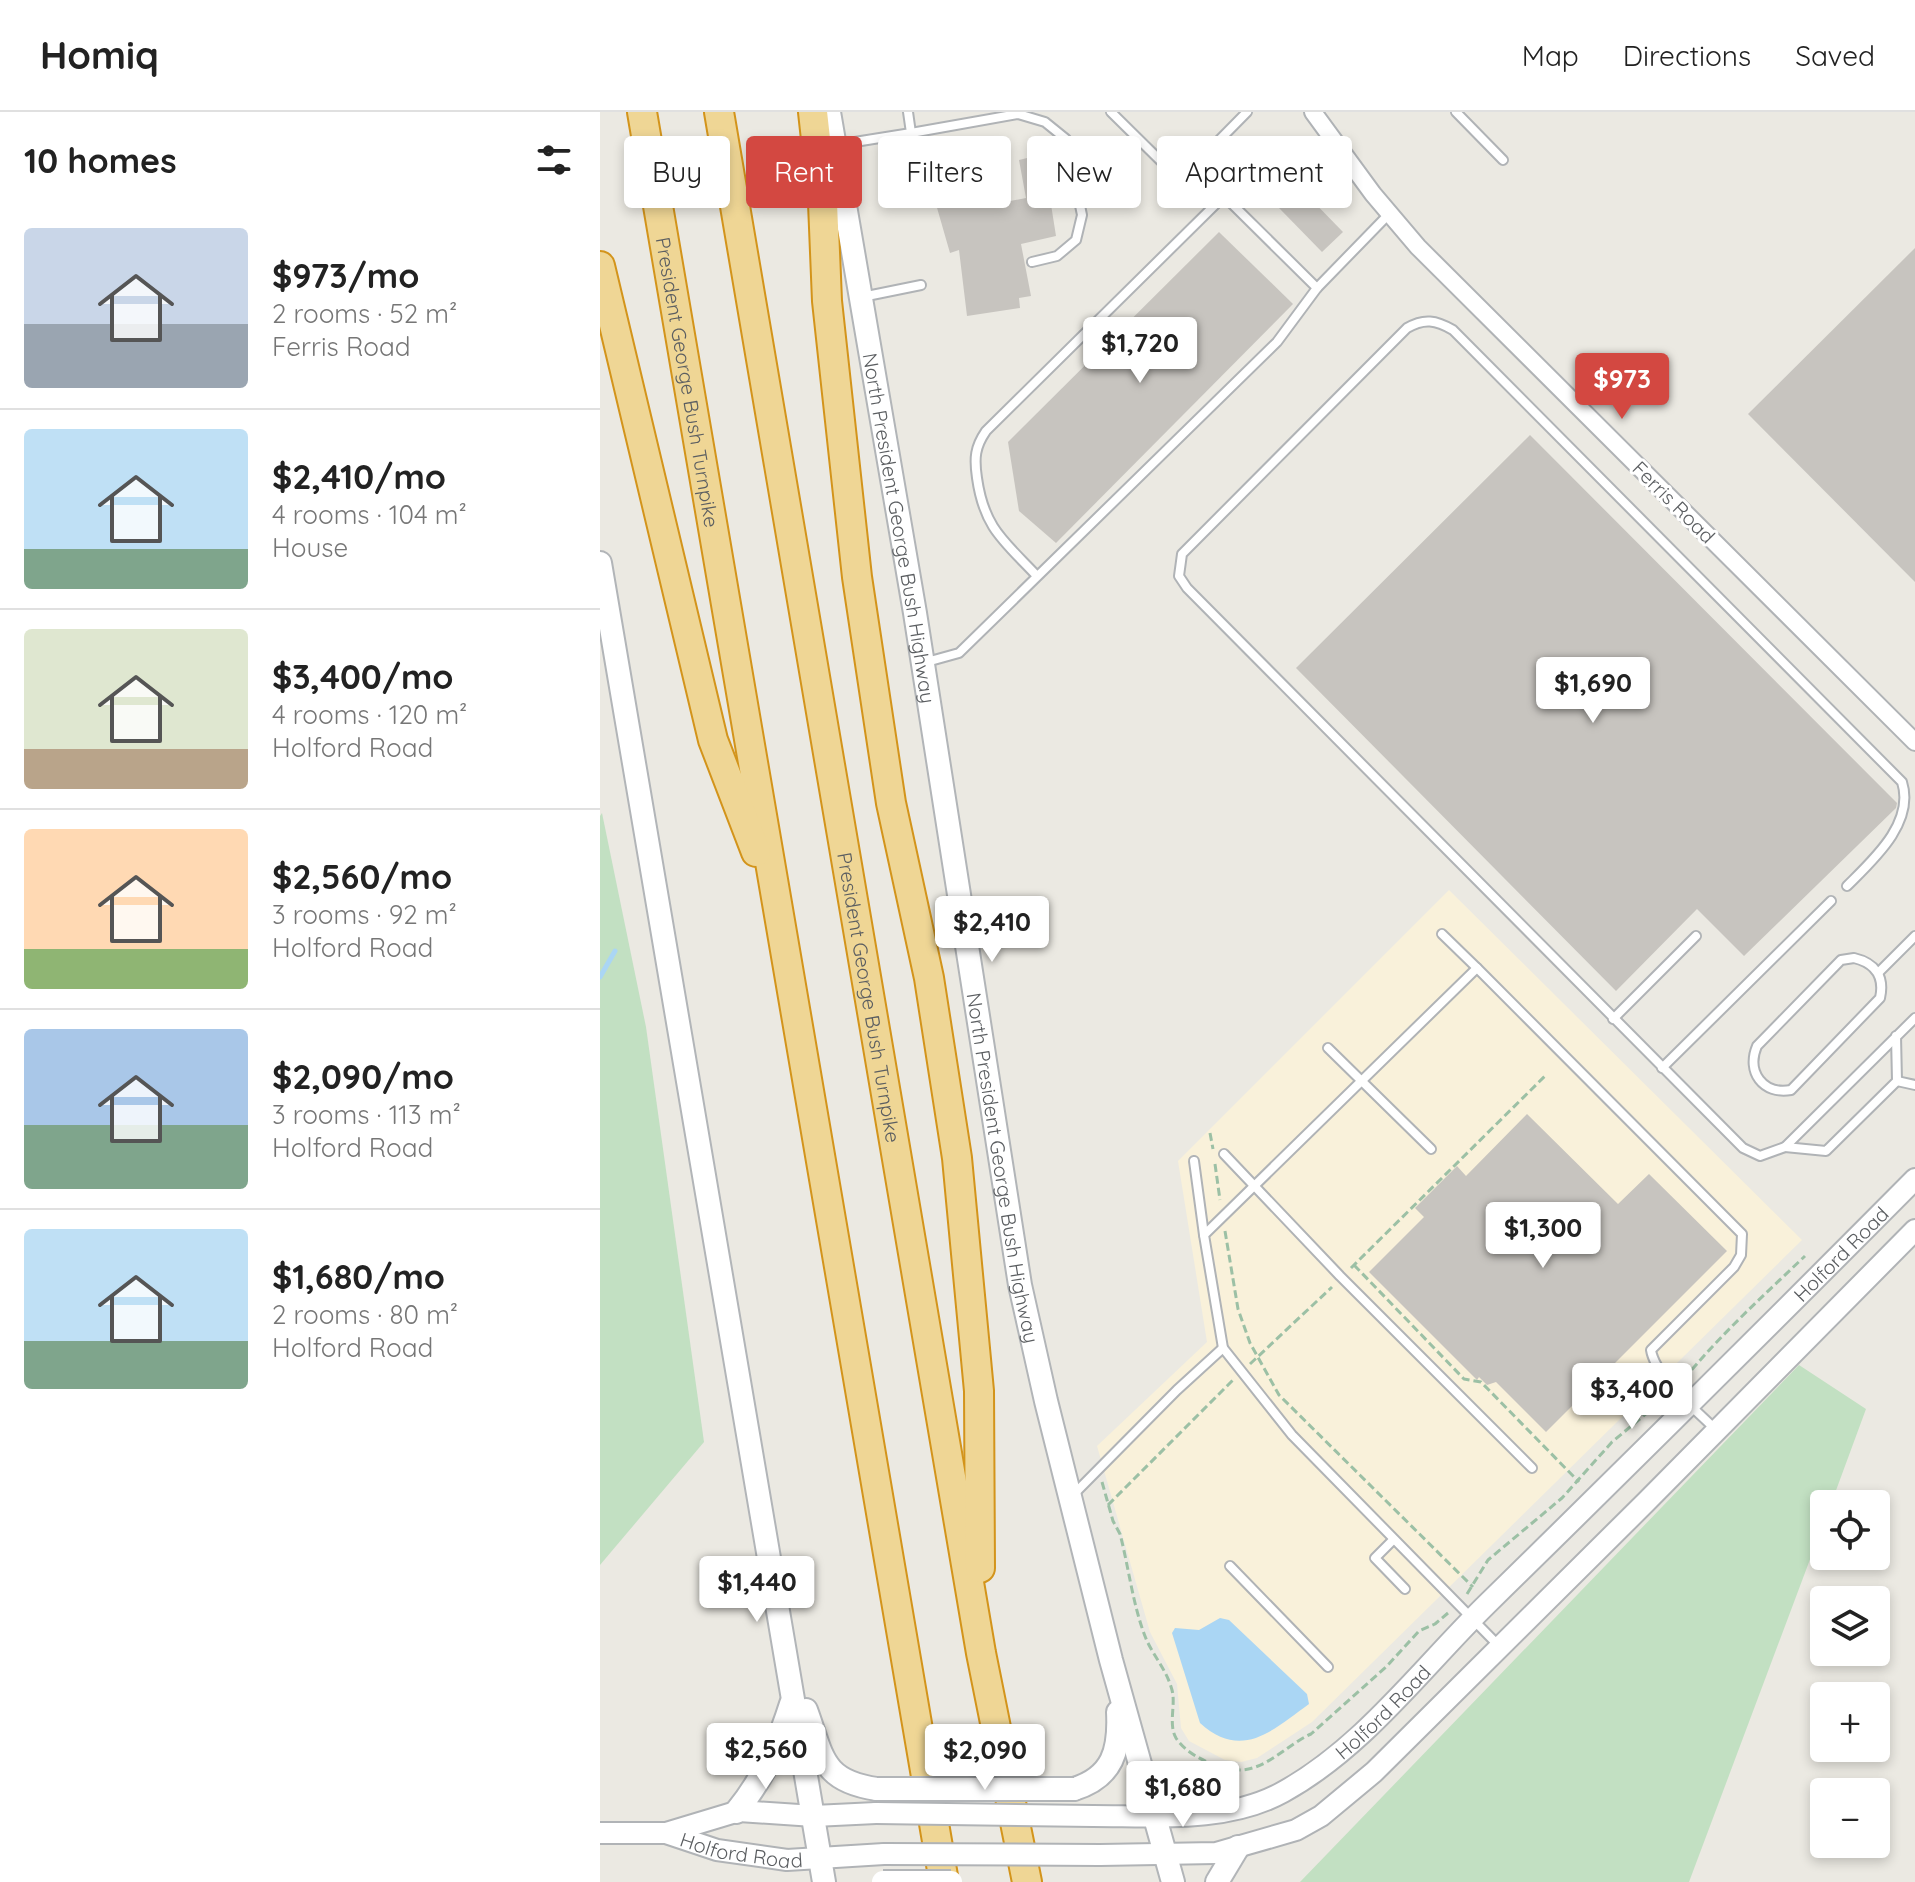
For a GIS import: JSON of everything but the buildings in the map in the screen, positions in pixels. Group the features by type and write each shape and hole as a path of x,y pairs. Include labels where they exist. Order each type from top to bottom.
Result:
{"highway":[{"name":"President George Bush Turnpike","path":"642,112 944,1882"},
{"name":"President George Bush Turnpike","path":"719,112 981,1653 1027,1882"},
{"path":"813,112 823,203 827,301 857,577 891,803 929,978 957,1158 979,1391 981,1653"},
{"path":"600,266 713,740 778,911"}],"main road":[{"name":"North President George Bush Highway","path":"829,112 833,136"},
{"name":"North President George Bush Highway","path":"846,208 923,664 1020,1285 1116,1675 1173,1882"},
{"path":"600,563 824,1882"},
{"path":"785,1653 821,1754 834,1775 854,1786 877,1789 1074,1789 1090,1784 1105,1770 1116,1753 1120,1736 1116,1675"},
{"path":"736,1812 776,1751 793,1699"},
{"path":"1217,1882 1238,1847"},
{"path":"883,1882 951,1882"}],"street":[{"name":"Ferris Road","path":"1313,112 1389,214 1418,247 1915,742"},
{"name":"Holford Road","path":"600,1833 666,1833 736,1812 814,1816 876,1813 1204,1814 1247,1808 1282,1793 1330,1761 1381,1714 1472,1619 1915,1179"},
{"name":"Holford Road","path":"666,1833 717,1850 787,1860 884,1854 1216,1853 1296,1830 1321,1816 1374,1772 1915,1230"}],"lane":[{"path":"908,112 911,133"},
{"path":"1111,112 1180,180 1247,112"},
{"path":"1456,112 1503,160"},
{"path":"862,141 1018,114 1045,122 1066,139 1082,215 1076,240 1057,256 1032,262"},
{"path":"1037,576 996,532 983,512 974,462 976,446 986,431 1224,196 1317,288"},
{"path":"923,664 959,653 1277,342 1317,288 1389,214"},
{"path":"862,297 921,285"},
{"path":"1847,886 1902,831 1909,818 1909,793 1902,782 1453,330 1441,323 1418,321 1407,328 1182,554 1179,576 1187,588 1743,1148 1760,1156 1785,1147 1915,1018"},
{"path":"1662,1068 1831,901"},
{"path":"1442,934 1742,1234 1741,1255 1734,1267 1651,1350 1653,1360 1716,1430"},
{"path":"1613,1019 1696,936"},
{"path":"1879,972 1915,936"},
{"path":"1854,958 1867,961 1879,972 1883,987 1880,998 1791,1090 1779,1092 1758,1077 1752,1067 1757,1046 1841,960 1854,958"},
{"path":"1204,1235 1477,968"},
{"path":"1785,1147 1826,1151 1897,1081 1896,1036"},
{"path":"1328,1048 1431,1149"},
{"path":"1897,1081 1915,1085"},
{"path":"1224,1154 1532,1468"},
{"path":"1194,1161 1223,1348 1292,1435 1499,1647"},
{"path":"1071,1498 1177,1390 1223,1348"},
{"path":"1393,1540 1375,1558 1405,1589"},
{"path":"1230,1566 1328,1667"}],"path":[{"path":"1547,1074 1353,1266 1464,1379 1481,1382 1579,1482"},
{"path":"1210,1133 1221,1204"},
{"path":"1226,1235 1238,1309 1257,1357 1279,1395 1473,1587"},
{"path":"1685,1378 1753,1304 1805,1256"},
{"path":"1251,1363 1335,1284"},
{"path":"1108,1505 1230,1383"},
{"path":"1466,1595 1488,1560 1579,1482 1612,1442 1667,1397"},
{"path":"1103,1486 1120,1534 1147,1640 1163,1666 1173,1693 1175,1736 1183,1747 1207,1761 1229,1769 1252,1768 1265,1763 1311,1734 1387,1666 1419,1631 1444,1617"}],"shaded area":[{"path":"1449,890 1802,1240 1312,1722 1257,1758 1241,1762 1225,1760 1189,1741 1181,1728 1177,1684 1150,1632 1097,1446 1207,1342 1178,1161"}],"green space":[{"path":"602,813 646,1027 704,1442 600,1565 600,816"},
{"path":"1799,1365 1866,1409 1836,1490 1810,1490 1810,1559 1689,1882 1300,1882"}],"water":[{"path":"1220,1618 1229,1620 1307,1694 1309,1704 1257,1738 1230,1740 1200,1723 1172,1633 1175,1628 1199,1630"}],"waterway":[{"path":"600,977 615,951"}]}
